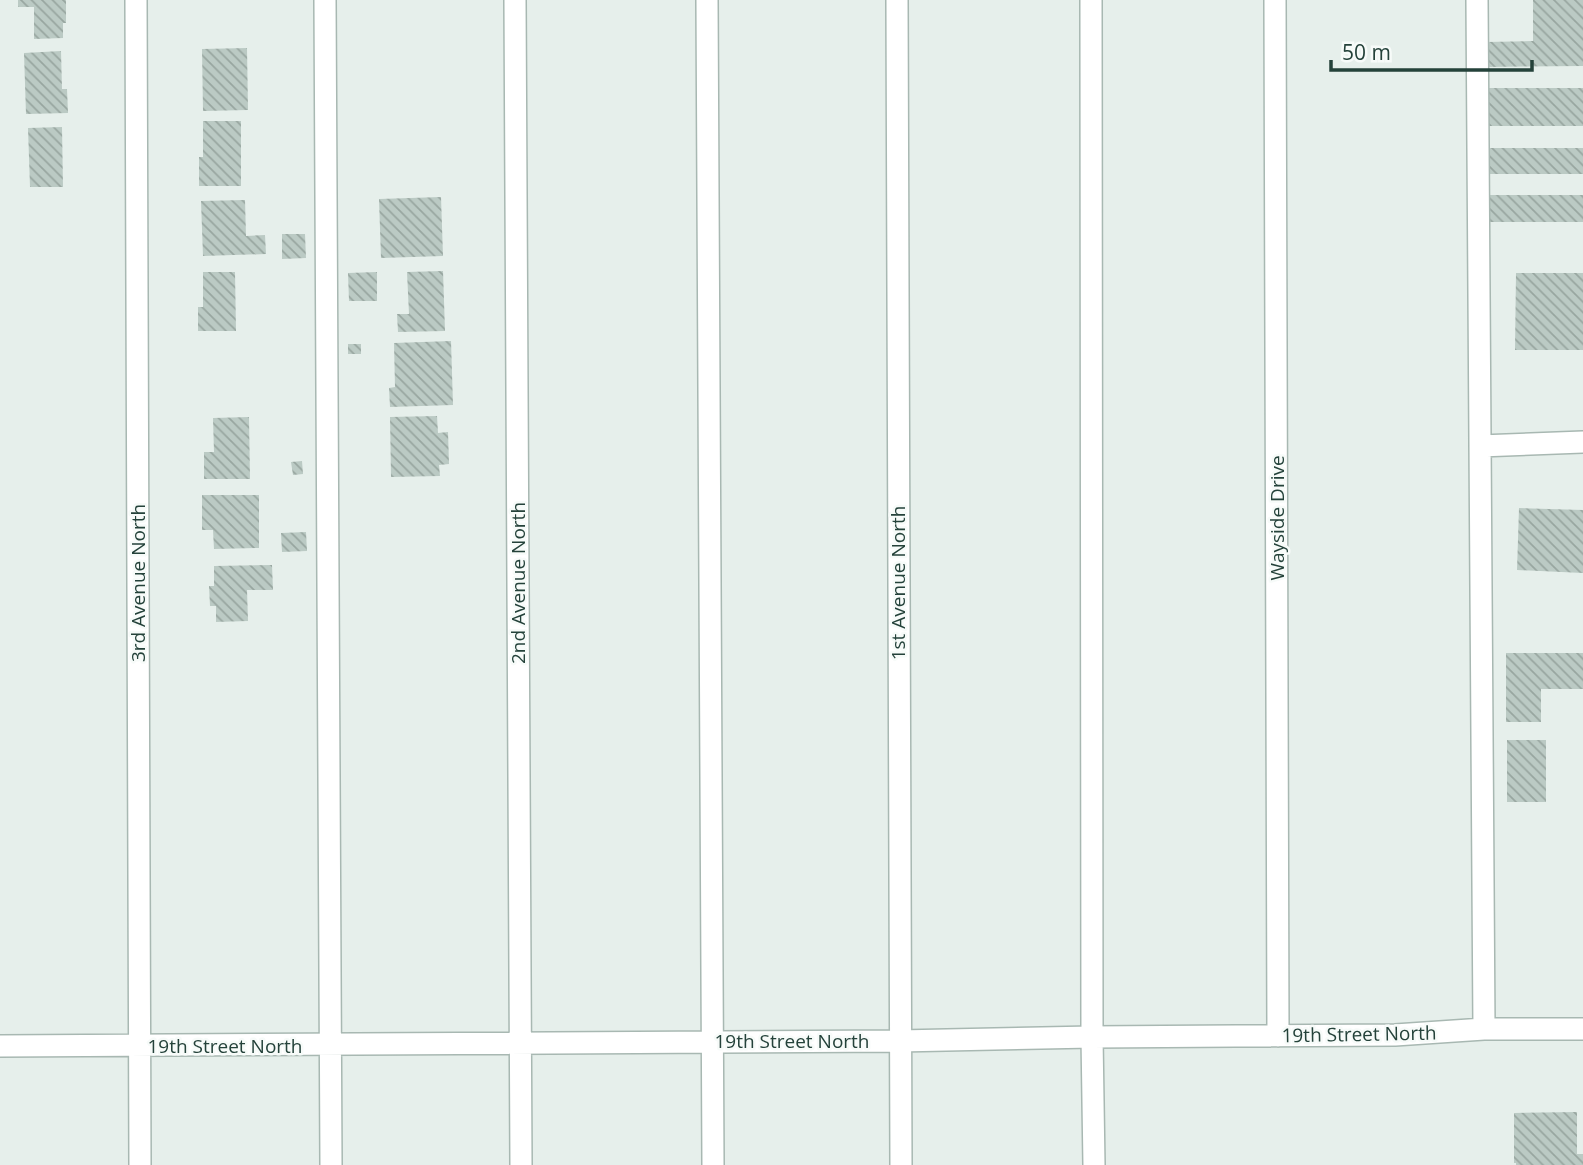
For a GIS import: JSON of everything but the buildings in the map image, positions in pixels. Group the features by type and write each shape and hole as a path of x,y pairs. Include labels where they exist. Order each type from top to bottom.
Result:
{"street":[{"name":"3rd Avenue North","path":"136,0 140,1165"},
{"path":"326,0 331,1165"},
{"name":"2nd Avenue North","path":"515,0 521,1165"},
{"path":"707,0 713,1165"},
{"name":"1st Avenue North","path":"897,0 901,1165"},
{"path":"1091,0 1094,1165"},
{"name":"Wayside Drive","path":"1275,0 1279,1036"},
{"path":"1477,0 1484,1029"},
{"path":"1480,446 1583,442"},
{"name":"19th Street North","path":"0,1046 899,1041 1395,1035 1484,1029 1583,1029"}]}
